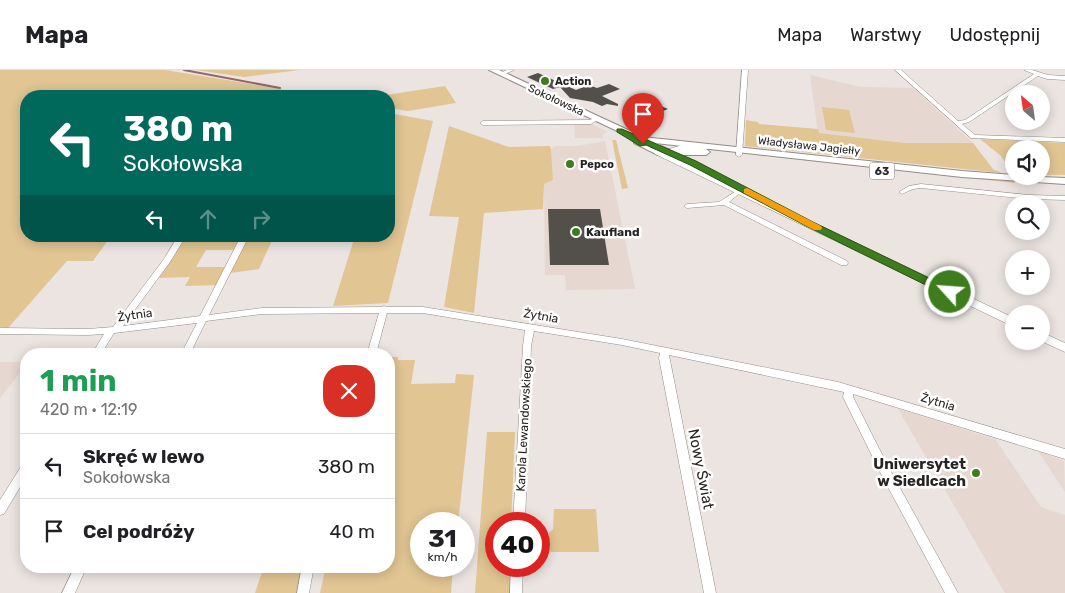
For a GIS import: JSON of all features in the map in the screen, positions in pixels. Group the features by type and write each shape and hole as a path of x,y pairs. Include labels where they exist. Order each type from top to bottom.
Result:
{"main road":[{"name":"Sokołowska","path":"493,70 640,139"},
{"name":"Sokołowska","path":"620,130 658,152"},
{"name":"Władysława Jagiełły","path":"640,139 991,183 1065,187"},
{"name":"Władysława Jagiełły","path":"658,152 670,156 700,152 739,152 970,175 1065,181"}],"street":[{"path":"501,74 511,70"},
{"path":"739,152 745,70"},
{"path":"898,70 970,135 979,138 1065,140"},
{"path":"1027,70 1038,74 1065,78"},
{"path":"958,123 967,120 1038,74"},
{"path":"482,123 590,122 596,119"},
{"name":"Sokołowska","path":"640,139 738,192 809,224 1005,319"},
{"path":"670,156 672,149 715,147"},
{"path":"693,163 690,156 700,152"},
{"name":"Sokołowska","path":"670,156 693,163 809,224"},
{"path":"902,192 921,186 1029,197 1065,198"},
{"path":"687,206 721,204 738,192"},
{"path":"724,202 844,263"},
{"path":"100,348 130,308 150,286 178,242"},
{"path":"188,348 242,242"},
{"path":"373,348 384,309"},
{"name":"Żytnia","path":"0,331 88,332 262,311 423,310 665,350 849,389 1065,454"},
{"name":"Karola Lewandowskiego","path":"520,512 527,346 530,327"},
{"path":"1050,340 1065,348"},
{"name":"Nowy Świat","path":"665,350 664,358 710,593"},
{"path":"849,389 848,397 886,473 952,593"},
{"path":"0,510 20,478"},
{"path":"68,593 78,573"},
{"path":"303,593 307,573"},
{"path":"516,593 517,577"}],"shaded area":[{"path":"0,70 165,70 284,90 20,90 20,242 107,242 93,261 67,261 8,328 0,327"},
{"path":"196,70 300,70 244,77"},
{"path":"810,75 861,87 913,88 973,143 905,143 818,133"},
{"path":"445,86 456,103 408,111 395,109 395,94"},
{"path":"822,107 849,110 855,133 826,130"},
{"path":"395,114 433,121 388,303 333,306 353,242 395,242"},
{"path":"746,120 758,122 759,124 818,129 819,133 905,143 973,143 993,169 1002,173 745,146"},
{"path":"574,123 589,123 608,132 603,134 603,138 575,138"},
{"path":"449,126 509,147 550,146 551,149 553,180 544,184 543,209 484,213 474,313 444,307 459,217 429,216"},
{"path":"980,139 1005,140 1005,162 1001,156"},
{"path":"612,140 616,140 628,188 622,189"},
{"path":"605,141 635,289 566,290 565,275 545,275 544,183 553,180 551,149 555,146 577,146"},
{"path":"1050,142 1065,143 1065,175 1050,175"},
{"path":"758,153 1005,179 1005,182 758,155"},
{"path":"181,242 240,242 236,250 206,250 196,267 227,267 217,285 185,286 190,277 159,278"},
{"path":"245,242 271,242 259,269 230,273"},
{"path":"395,357 398,357 398,360 415,360 411,384 455,383 456,374 474,375 459,512 410,512 410,577 452,577 451,593 320,593 324,573 395,573"},
{"path":"0,362 20,362 20,373 0,398"},
{"name":"Uniwersytet w Siedlcach","path":"898,409 995,439 1041,507 1065,515 1065,593 1005,593"},
{"path":"487,432 515,432 512,512 485,512 485,577 510,577 509,593 475,593"},
{"path":"1038,451 1064,461 1065,492"},
{"path":"554,509 596,509 599,552 550,552 550,532 553,529"},
{"path":"262,573 303,573 298,593 255,593"}],"building":[{"path":"538,73 576,90 589,85 597,88 609,84 620,89 602,96 618,104 618,106 607,104 602,106 593,102 570,98 560,87 553,89 527,77"},
{"path":"642,97 668,109 658,113 632,102"},
{"name":"Kaufland","path":"548,209 600,209 609,265 550,265"}],"waterway":[{"path":"184,70 280,88"}],"slow traffic":[{"path":"747,191 817,228"}],"place":[{"name":"Action","path":"545,81"},
{"name":"Pepco","path":"570,164"},
{"name":"Kaufland","path":"576,232"},
{"name":"Uniwersytet w Siedlcach","path":"976,473"}],"route":[{"path":"643,144 620,130 693,163 809,224 950,292"}]}
